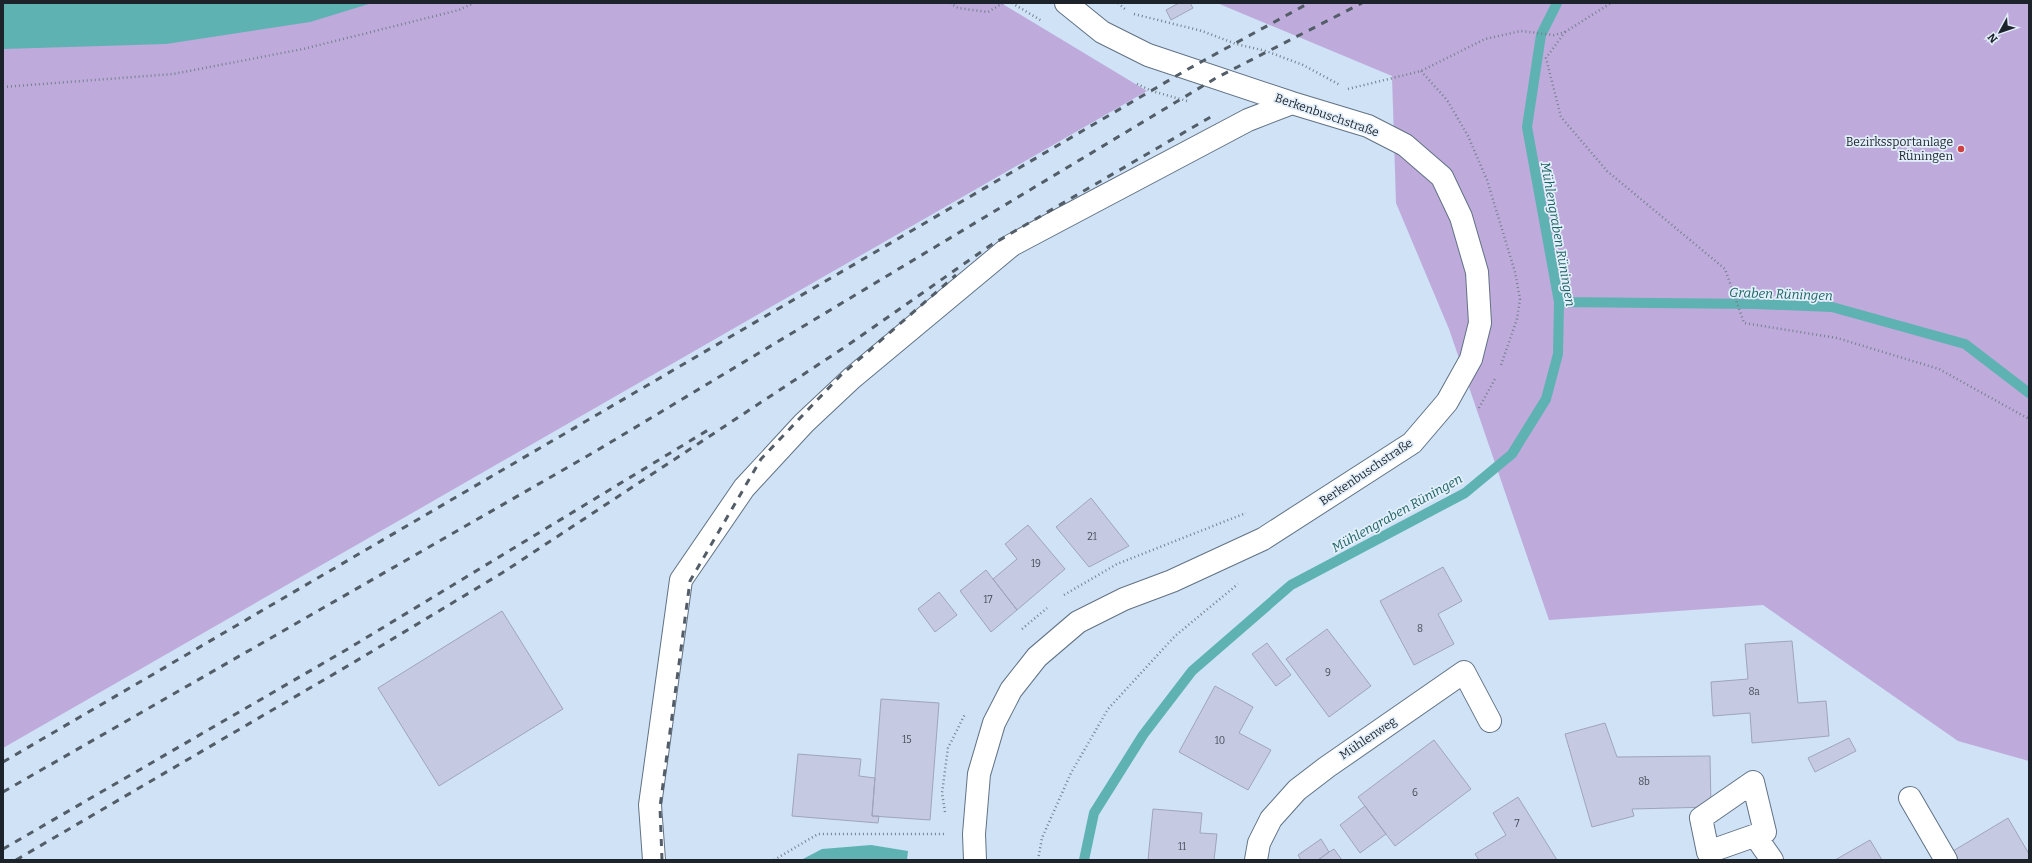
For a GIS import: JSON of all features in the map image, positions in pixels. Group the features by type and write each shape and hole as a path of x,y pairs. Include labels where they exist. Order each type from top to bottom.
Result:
{"street":[{"name":"Berkenbuschstraße","path":"975,860 974,834 979,774 994,723 1011,690 1037,657 1078,622 1124,599 1172,581 1263,539 1412,443 1447,402 1471,359 1480,323 1477,272 1461,217 1442,177 1405,145 1368,126 1292,103 1148,55 1102,32 1066,3"},
{"path":"654,860 650,804 681,580 744,488 804,423 852,378 1012,245 1248,120 1292,103"},
{"name":"Mühlenweg","path":"1256,860 1259,843 1271,819 1297,790 1327,767 1464,672 1490,721"},
{"path":"1910,798 1946,860"},
{"path":"1756,836 1772,860"}],"path":[{"path":"3,87 173,74 304,49 459,10 474,3"},
{"path":"950,3 958,8 988,12 1002,3"},
{"path":"1118,3 1130,13 1202,31 1236,44 1266,51 1303,65 1347,89 1421,71 1485,39 1521,31 1554,35 1564,32 1611,3"},
{"path":"1564,32 1546,58 1561,117 1607,171 1725,269 1744,323 1837,338 1939,369 2029,419"},
{"path":"1063,596 1117,564 1250,511"},
{"path":"1018,633 1029,622 1052,604"},
{"path":"945,814 942,792 948,748 967,708"},
{"path":"774,860 818,834 948,834 947,828"}],"shaded area":[{"path":"3,3 1001,3 1147,91 3,748"},
{"path":"3,3 372,3 310,22 166,44 3,49"},
{"path":"1217,3 2029,3 2029,761 1958,741 1763,605 1549,620 1449,329 1396,203 1392,76"},
{"path":"871,845 908,851 907,860 801,860 822,849"}],"building":[{"path":"1179,3 1190,3 1193,8 1171,20 1166,10"},
{"path":"1091,498 1129,546 1089,567 1056,527"},
{"path":"1028,525 1065,569 1017,610 993,579 1017,559 1005,544"},
{"path":"1443,567 1462,601 1438,614 1454,644 1414,665 1380,601"},
{"path":"986,570 1017,610 991,632 960,591"},
{"path":"939,592 957,615 935,632 918,609"},
{"path":"502,611 563,709 439,786 378,688"},
{"path":"1327,629 1371,686 1329,717 1286,659"},
{"path":"1792,641 1798,703 1826,701 1829,736 1752,743 1750,713 1713,716 1711,682 1748,679 1745,644"},
{"path":"1267,643 1291,675 1276,686 1252,654"},
{"path":"1215,686 1253,707 1239,733 1271,750 1248,790 1179,752"},
{"path":"881,699 939,703 930,820 872,816"},
{"path":"1605,723 1617,757 1710,756 1711,807 1632,809 1634,816 1592,827 1565,734"},
{"path":"1849,738 1856,751 1815,772 1808,758"},
{"path":"1434,740 1471,789 1395,846 1358,797"},
{"path":"798,754 861,759 859,776 875,778 872,816 879,816 878,823 792,816"},
{"path":"1518,797 1557,860 1479,860 1475,854 1506,835 1493,813"},
{"path":"1365,806 1386,834 1360,853 1340,825"},
{"path":"1153,809 1202,813 1200,833 1217,834 1214,860 1148,860"},
{"path":"2008,818 2029,854 2029,860 1958,860 1953,851"},
{"path":"1321,839 1329,852 1318,860 1301,860 1298,855"},
{"path":"1870,840 1882,860 1835,860"},
{"path":"1334,849 1342,860 1318,860 1329,852"}],"waterway":[{"name":"Mühlengraben Rüningen","path":"1084,860 1094,813 1143,735 1192,671 1291,585 1465,493 1512,454 1546,399 1558,354 1559,302 1527,127 1541,35 1557,3"},
{"name":"Graben Rüningen","path":"1559,302 1756,304 1832,307 1965,344 2029,393"}],"railway":[{"path":"3,762 1190,68 1309,3"},
{"path":"3,792 596,451 1216,78 1362,3"},
{"path":"16,860 351,664 502,573 848,345 991,245 1214,115"},
{"path":"662,860 660,807 690,581 761,459 841,375 956,275"},
{"path":"3,849 346,650 713,427"}],"place":[{"name":"Bezirkssportanlage Rüningen","path":"1961,149"}]}
